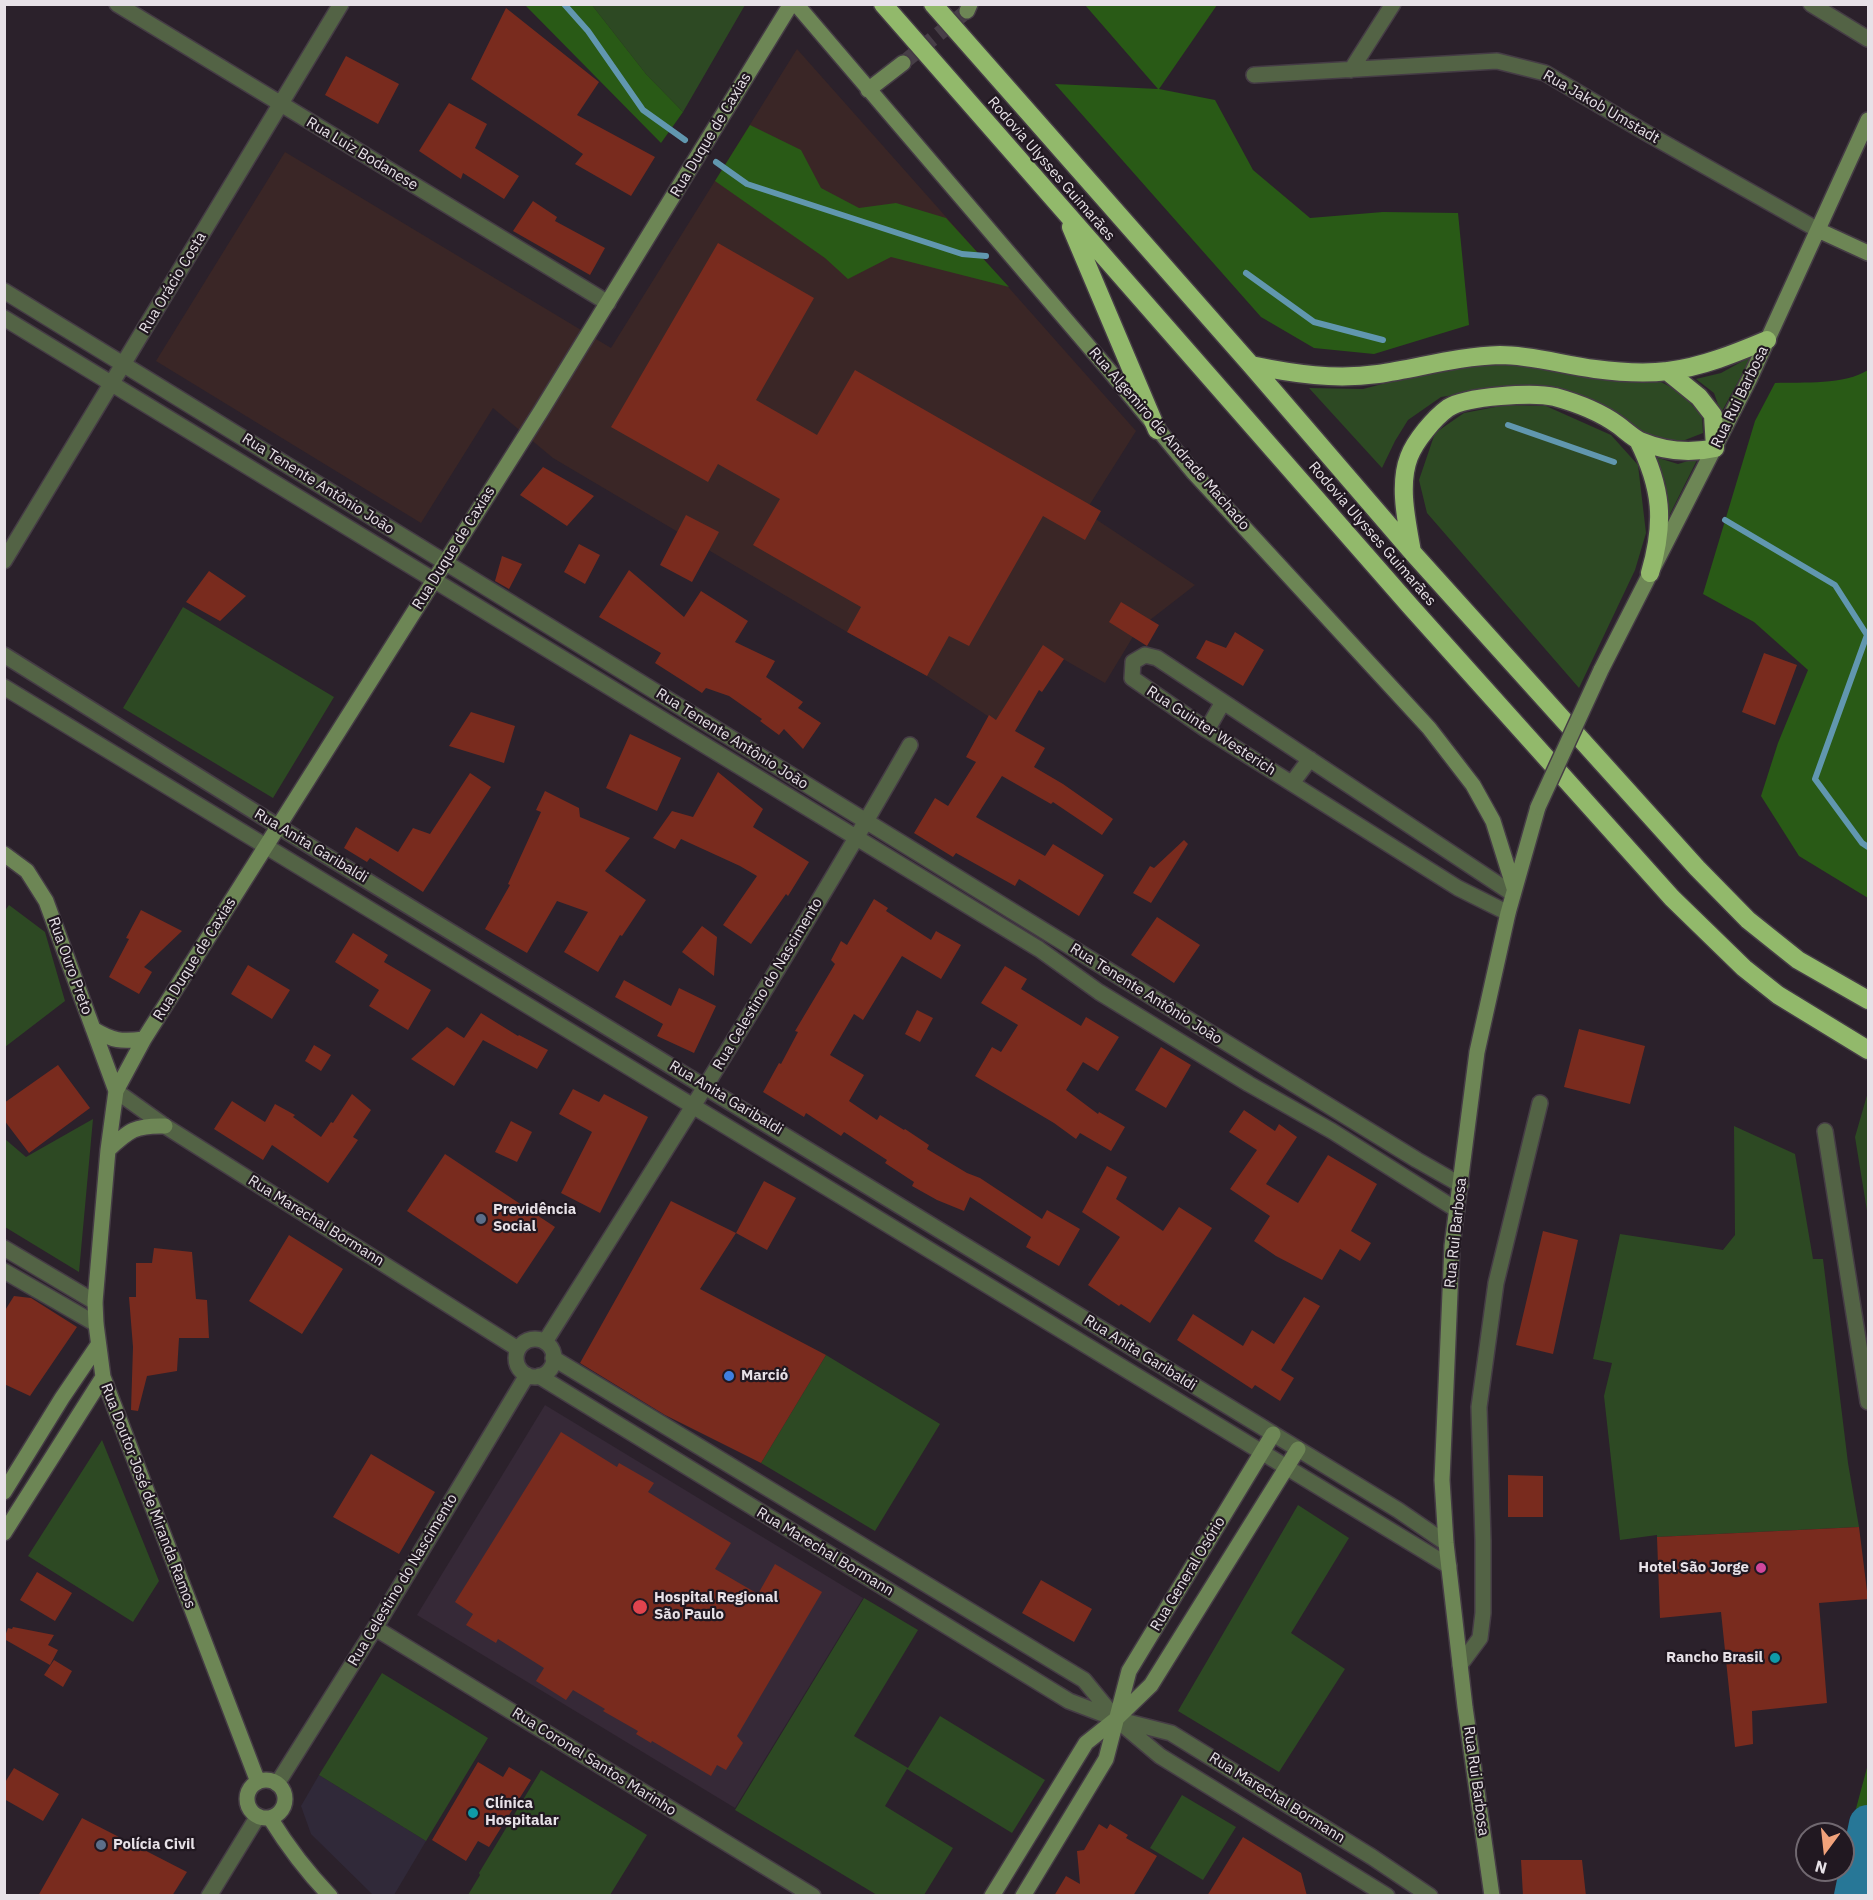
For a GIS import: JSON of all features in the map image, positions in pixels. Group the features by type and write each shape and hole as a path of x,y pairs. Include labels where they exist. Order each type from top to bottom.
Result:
{"highway":[{"name":"Rodovia Ulysses Guimarães","path":"883,4 1411,607 1672,898 1744,968 1778,995 1869,1050"},
{"name":"Rodovia Ulysses Guimarães","path":"933,4 1251,365 1412,552 1696,868 1748,920 1798,960 1869,1000"},
{"path":"1064,212 1157,430"},
{"path":"1251,365 1296,374 1354,376 1378,374 1455,359 1500,356 1559,361 1594,369 1667,371 1713,361 1767,340"},
{"path":"1412,552 1403,496 1409,457 1427,427 1449,407 1491,396 1554,397 1593,411 1617,424 1638,440 1670,450 1696,453 1715,448 1713,415 1699,397 1667,371"},
{"path":"1638,440 1650,465 1658,492 1661,519 1658,547 1650,573"}],"street":[{"name":"Rua Luiz Bodanese","path":"117,4 608,303"},
{"name":"Rua Orácio Costa","path":"4,561 341,4"},
{"name":"Rua Duque de Caxias","path":"116,1091 144,1039 608,303 791,4"},
{"name":"Rua Algemiro de Andrade Machado","path":"796,4 1108,369 1157,430 1429,728 1473,785 1493,821 1513,891"},
{"path":"1351,70 1393,4"},
{"path":"1811,4 1869,39"},
{"name":"Rua Jakob Umstadt","path":"1254,75 1497,61 1545,73 1818,230"},
{"path":"868,90 903,63"},
{"name":"Rua Rui Barbosa","path":"1492,1896 1460,1665 1446,1543 1442,1480 1452,1246 1477,1052 1513,891 1538,807 1601,670 1715,448 1869,120"},
{"path":"1818,230 1869,253"},
{"path":"4,316 9,294"},
{"name":"Rua Tenente Antônio João","path":"9,294 1180,1015 1461,1185"},
{"name":"Rua Tenente Antônio João","path":"4,316 857,837 1039,949 1099,992 1249,1084 1332,1131 1457,1210"},
{"path":"225,452 235,433"},
{"path":"316,508 328,490"},
{"path":"549,650 560,633"},
{"name":"Rua Anita Garibaldi","path":"4,655 1144,1357 1398,1510 1446,1543"},
{"name":"Rua Guinter Westerich","path":"1508,914 1458,888 1207,730 1132,678 1133,662 1145,655 1157,658 1513,891"},
{"path":"635,702 645,685"},
{"name":"Rua Anita Garibaldi","path":"4,687 1449,1566"},
{"path":"1207,730 1223,702"},
{"path":"67,725 80,703"},
{"path":"728,759 737,742"},
{"name":"Rua Celestino do Nascimento","path":"545,1342 694,1106 910,745"},
{"path":"149,775 163,754"},
{"path":"1292,783 1310,759"},
{"path":"1373,834 1388,811"},
{"name":"Rua Ouro Preto","path":"4,854 27,871 46,901 116,1091"},
{"path":"417,938 428,917"},
{"path":"1039,949 1048,933"},
{"path":"503,990 515,970"},
{"path":"1099,992 1110,971"},
{"path":"1169,1035 1180,1015"},
{"path":"582,1038 595,1018"},
{"path":"93,1029 110,1039 126,1042 144,1039"},
{"path":"1249,1084 1261,1064"},
{"name":"Rua Marechal Bormann","path":"116,1091 165,1126 518,1349"},
{"name":"Rua Doutor José de Miranda Ramos","path":"116,1091 108,1150 95,1302 103,1377 258,1782"},
{"path":"1460,1665 1480,1638 1483,1613 1479,1407 1496,1283 1540,1103"},
{"path":"1332,1131 1342,1114"},
{"path":"108,1150 124,1135 144,1126 165,1126"},
{"path":"1825,1131 1869,1402"},
{"path":"811,1177 822,1157"},
{"path":"891,1225 902,1206"},
{"path":"4,1248 95,1302"},
{"path":"980,1280 991,1261"},
{"path":"4,1271 96,1324"},
{"path":"1061,1329 1071,1310"},
{"path":"533,1339 545,1342 550,1346 554,1358 549,1369 533,1375 518,1366 516,1360 518,1349 522,1344 533,1339"},
{"path":"4,1492 98,1345"},
{"path":"1134,1375 1144,1357"},
{"name":"Rua Marechal Bormann","path":"554,1358 1084,1680 1116,1719 1160,1756 1387,1896"},
{"name":"Rua Celestino do Nascimento","path":"276,1784 533,1375"},
{"name":"Rua Marechal Bormann","path":"533,1375 631,1432 1069,1701 1116,1719 1171,1733 1372,1857 1430,1896"},
{"path":"4,1533 103,1377"},
{"path":"631,1432 643,1412"},
{"name":"Rua General Osório","path":"1023,1896 1106,1759 1129,1671 1273,1434"},
{"name":"Rua General Osório","path":"996,1890 1086,1743 1116,1719 1151,1685 1298,1449"},
{"path":"770,1517 782,1497"},
{"path":"1212,1535 1236,1548"},
{"path":"904,1600 917,1579"},
{"path":"1167,1610 1190,1624"},
{"name":"Rua Coronel Santos Marinho","path":"375,1628 813,1896"},
{"path":"993,1654 1007,1633"},
{"path":"1223,1795 1236,1773"},
{"path":"209,1896 264,1817 281,1811 284,1806 284,1793 271,1781 258,1782 249,1790 249,1808 264,1817 308,1873 330,1896"},
{"path":"1042,1814 1065,1827"},
{"path":"1289,1835 1302,1814"},
{"path":"1358,1878 1372,1857"},
{"path":"996,1890 1016,1896"}],"shaded area":[{"path":"797,49 1136,431 1085,512 1195,585 1137,630 1105,683 1056,655 1003,726 927,676 847,632 553,458 493,408 421,523 156,361 285,152 611,348"},
{"name":"Hospital Regional São Paulo","path":"545,1405 863,1598 735,1808 417,1615"},
{"path":"319,1775 426,1841 394,1895 373,1895 311,1834 301,1806"}],"green space":[{"path":"525,5 592,5 646,74 683,112 661,143"},
{"path":"592,5 745,5 683,112 646,74"},
{"path":"1085,5 1217,5 1159,89 1215,100 1253,170 1310,218 1383,212 1458,213 1469,325 1374,354 1314,348 1261,317 1055,84 1158,89"},
{"path":"750,125 801,150 821,188 859,208 896,203 946,218 1009,287 891,257 848,279 825,258 715,181"},
{"path":"1752,356 1721,413 1714,393 1696,379 1721,373"},
{"path":"1530,360 1657,380 1679,391 1702,416 1703,433 1685,440 1658,440 1606,407 1568,393 1506,387 1441,397 1408,420 1382,468 1309,388 1363,389 1466,362"},
{"path":"1868,370 1868,898 1799,856 1761,796 1778,743 1808,670 1754,622 1703,594 1755,421 1775,383 1836,380 1859,375"},
{"path":"1506,405 1546,406 1611,435 1638,465 1646,533 1635,570 1579,688 1427,513 1419,480 1435,433 1464,413"},
{"path":"1655,457 1678,464 1698,458 1669,516 1665,481"},
{"path":"183,607 334,697 273,798 123,708"},
{"path":"9,905 45,932 65,1001 5,1047 4,912"},
{"path":"1868,1092 1868,1217 1855,1137"},
{"path":"93,1119 79,1272 5,1227 5,1139 26,1157"},
{"path":"1734,1126 1795,1154 1813,1259 1823,1259 1848,1463 1859,1527 1657,1537 1657,1535 1620,1540 1604,1396 1612,1363 1593,1359 1620,1234 1723,1250 1735,1235"},
{"path":"826,1355 940,1424 875,1531 761,1463"},
{"path":"102,1440 159,1581 133,1622 28,1556"},
{"path":"1298,1505 1349,1538 1291,1633 1345,1669 1279,1772 1178,1711"},
{"path":"864,1598 918,1630 854,1736 908,1768 940,1716 1045,1780 1012,1833 907,1769 885,1806 953,1848 924,1895 877,1895 735,1810"},
{"path":"382,1673 488,1738 426,1841 319,1775"},
{"path":"1868,1764 1868,1891 1843,1892 1842,1882 1855,1882 1855,1822 1852,1822"},
{"path":"541,1770 647,1835 610,1895 468,1895 479,1873"},
{"path":"1182,1795 1236,1827 1203,1880 1150,1848"}],"building":[{"path":"506,8 599,82 577,115 655,157 631,196 575,164 583,154 471,79"},
{"path":"346,56 399,84 378,124 325,95"},
{"path":"449,103 487,124 475,148 519,176 504,199 463,173 461,179 419,151"},
{"path":"533,201 557,217 555,221 605,248 590,275 513,231"},
{"path":"718,243 814,298 756,400 817,435 855,370 1101,511 1085,540 1043,516 969,646 949,636 927,676 847,632 861,607 753,545 780,499 718,464 708,482 611,427"},
{"path":"543,467 594,496 567,526 520,495"},
{"path":"686,515 719,532 692,582 660,565"},
{"path":"579,544 600,555 585,584 564,572"},
{"path":"502,556 522,564 509,589 495,581"},
{"path":"629,570 684,617 701,591 748,621 735,642 775,661 766,677 803,702 798,708 821,723 803,749 784,729 779,735 760,721 762,719 729,696 706,688 702,693 655,663 661,653 599,617"},
{"path":"209,571 246,596 220,621 186,602"},
{"path":"1121,602 1159,625 1147,646 1109,622"},
{"path":"1235,632 1264,650 1243,686 1196,658 1206,640 1226,648"},
{"path":"1043,645 1064,659 1042,692 1039,690 1015,731 1045,748 1034,767 1113,819 1102,835 1053,802 1051,804 1002,776 976,817 1045,856 1053,844 1104,875 1079,916 1019,879 1015,886 956,853 953,857 914,833 935,798 948,806 976,762 966,757 989,715 996,720"},
{"path":"1764,653 1797,665 1775,725 1742,712"},
{"path":"471,712 515,726 504,763 449,746"},
{"path":"630,734 681,758 657,811 606,788"},
{"path":"718,772 763,809 753,827 809,862 788,896 786,894 751,944 723,925 757,876 681,839 675,849 653,838 672,811 693,817"},
{"path":"470,773 491,787 423,892 370,858 367,862 344,848 356,827 398,852 413,828 430,834"},
{"path":"545,791 579,808 580,817 630,838 605,871 646,900 622,936 620,935 598,972 564,952 588,912 557,901 527,953 485,929 510,885 508,884 541,812 536,810"},
{"path":"1184,840 1188,844 1151,903 1133,893 1150,866 1154,868"},
{"path":"874,899 888,908 886,911 931,940 936,931 961,945 941,979 902,956 863,1020 854,1014 830,1055 864,1075 849,1101 877,1120 880,1115 905,1129 929,1145 927,1149 967,1173 980,1178 1042,1219 1047,1210 1080,1229 1059,1266 1026,1247 1031,1237 970,1197 964,1211 937,1200 912,1186 914,1182 885,1163 887,1160 844,1132 841,1136 806,1113 804,1117 763,1092 798,1032 795,1031 835,964 831,960 841,941 847,945"},
{"path":"141,910 182,931 144,967 152,972 139,994 109,977"},
{"path":"1157,917 1200,945 1174,983 1131,955"},
{"path":"702,926 717,937 714,976 682,952"},
{"path":"353,933 388,955 384,962 431,990 408,1030 369,1006 379,990 335,962"},
{"path":"248,965 290,990 272,1019 231,994"},
{"path":"1005,966 1027,979 1021,989 1081,1026 1086,1017 1119,1037 1098,1071 1083,1062 1066,1090 1098,1114 1099,1112 1125,1127 1111,1151 1080,1133 1076,1139 1054,1123 975,1076 992,1047 1001,1052 1018,1025 981,1003"},
{"path":"624,980 671,1006 679,988 716,1006 694,1053 657,1036 663,1024 615,997"},
{"path":"917,1010 933,1018 920,1042 905,1034"},
{"path":"481,1013 518,1036 548,1050 537,1069 483,1040 454,1086 411,1059 447,1027 464,1038"},
{"path":"1579,1029 1645,1046 1630,1104 1564,1087"},
{"path":"314,1045 331,1055 321,1071 305,1061"},
{"path":"1161,1047 1191,1065 1166,1108 1135,1090"},
{"path":"58,1065 90,1108 29,1153 4,1120 4,1103"},
{"path":"573,1089 599,1102 604,1094 648,1117 600,1213 561,1193 592,1132 559,1114"},
{"path":"352,1094 371,1110 353,1137 358,1140 328,1183 272,1145 263,1160 214,1129 232,1101 265,1122 275,1104 295,1115 293,1117 321,1137"},
{"path":"1244,1110 1275,1131 1279,1124 1297,1137 1266,1184 1298,1203 1328,1155 1377,1184 1351,1231 1371,1243 1360,1261 1340,1249 1322,1280 1276,1256 1254,1241 1270,1216 1230,1189 1257,1150 1229,1132"},
{"path":"511,1121 532,1132 517,1162 495,1152"},
{"name":"Previdência Social","path":"445,1154 555,1227 517,1284 407,1211"},
{"path":"1107,1166 1127,1177 1116,1199 1163,1231 1179,1207 1212,1228 1150,1323 1088,1285 1120,1237 1082,1212"},
{"path":"764,1181 796,1198 767,1250 736,1233"},
{"path":"671,1201 736,1233 700,1289 826,1355 761,1463 665,1415 580,1363"},
{"path":"1543,1231 1578,1240 1553,1354 1516,1345"},
{"path":"289,1235 343,1269 302,1334 249,1301"},
{"path":"154,1248 192,1252 196,1299 207,1300 209,1338 179,1338 177,1371 147,1376 138,1411 131,1410 133,1347 129,1297 136,1297 136,1263 152,1263"},
{"path":"14,1296 31,1298 77,1327 30,1396 4,1384 4,1312"},
{"path":"1304,1297 1320,1306 1281,1370 1294,1378 1280,1401 1255,1385 1252,1389 1177,1340 1193,1314 1243,1346 1252,1330 1274,1344"},
{"name":"Hospital Regional São Paulo","path":"561,1432 617,1467 619,1463 654,1483 648,1492 731,1543 715,1569 758,1594 775,1564 822,1592 737,1736 743,1743 726,1770 717,1765 711,1776 636,1734 638,1731 573,1690 566,1700 536,1681 544,1668 498,1639 496,1643 466,1625 473,1614 455,1602"},
{"path":"371,1454 435,1492 399,1554 333,1517"},
{"path":"1508,1475 1543,1476 1543,1517 1508,1517"},
{"name":"Hotel São Jorge","path":"1859,1527 1868,1599 1819,1603 1827,1703 1752,1711 1753,1744 1735,1747 1721,1612 1660,1618 1657,1537"},
{"path":"37,1572 72,1593 55,1621 20,1600"},
{"path":"1041,1580 1092,1609 1074,1642 1022,1613"},
{"path":"8,1628 54,1635 48,1645 58,1650 50,1665 4,1639"},
{"path":"54,1660 72,1671 63,1687 44,1675"},
{"name":"Clínica Hospitalar","path":"478,1762 503,1777 509,1767 531,1780 489,1847 478,1841 466,1861 432,1840"},
{"path":"14,1768 59,1794 43,1821 4,1799 4,1784"},
{"name":"Polícia Civil","path":"82,1818 187,1872 172,1896 38,1896"},
{"path":"1099,1824 1107,1829 1110,1824 1128,1835 1126,1838 1157,1856 1133,1896 1054,1896 1066,1876 1080,1884 1077,1851 1084,1850"},
{"path":"1243,1837 1301,1873 1307,1896 1207,1896"},
{"path":"1521,1860 1582,1860 1586,1896 1523,1896"}],"waterway":[{"path":"564,4 588,31 643,110 685,140"},
{"path":"716,162 747,184 962,254 986,256"},
{"path":"1246,273 1314,322 1383,340"},
{"path":"1508,425 1614,462"},
{"path":"1725,520 1835,585 1867,635 1815,779 1862,843 1868,847"},
{"path":"1853,1896 1868,1824"}],"tunnel":[{"path":"903,63 967,11"}],"place":[{"name":"Previdência Social","path":"481,1219"},
{"name":"Marció","path":"729,1376"},
{"name":"Hotel São Jorge","path":"1761,1568"},
{"name":"Hospital Regional São Paulo","path":"640,1607"},
{"name":"Rancho Brasil","path":"1775,1658"},
{"name":"Clínica Hospitalar","path":"473,1813"},
{"name":"Polícia Civil","path":"101,1845"}]}
